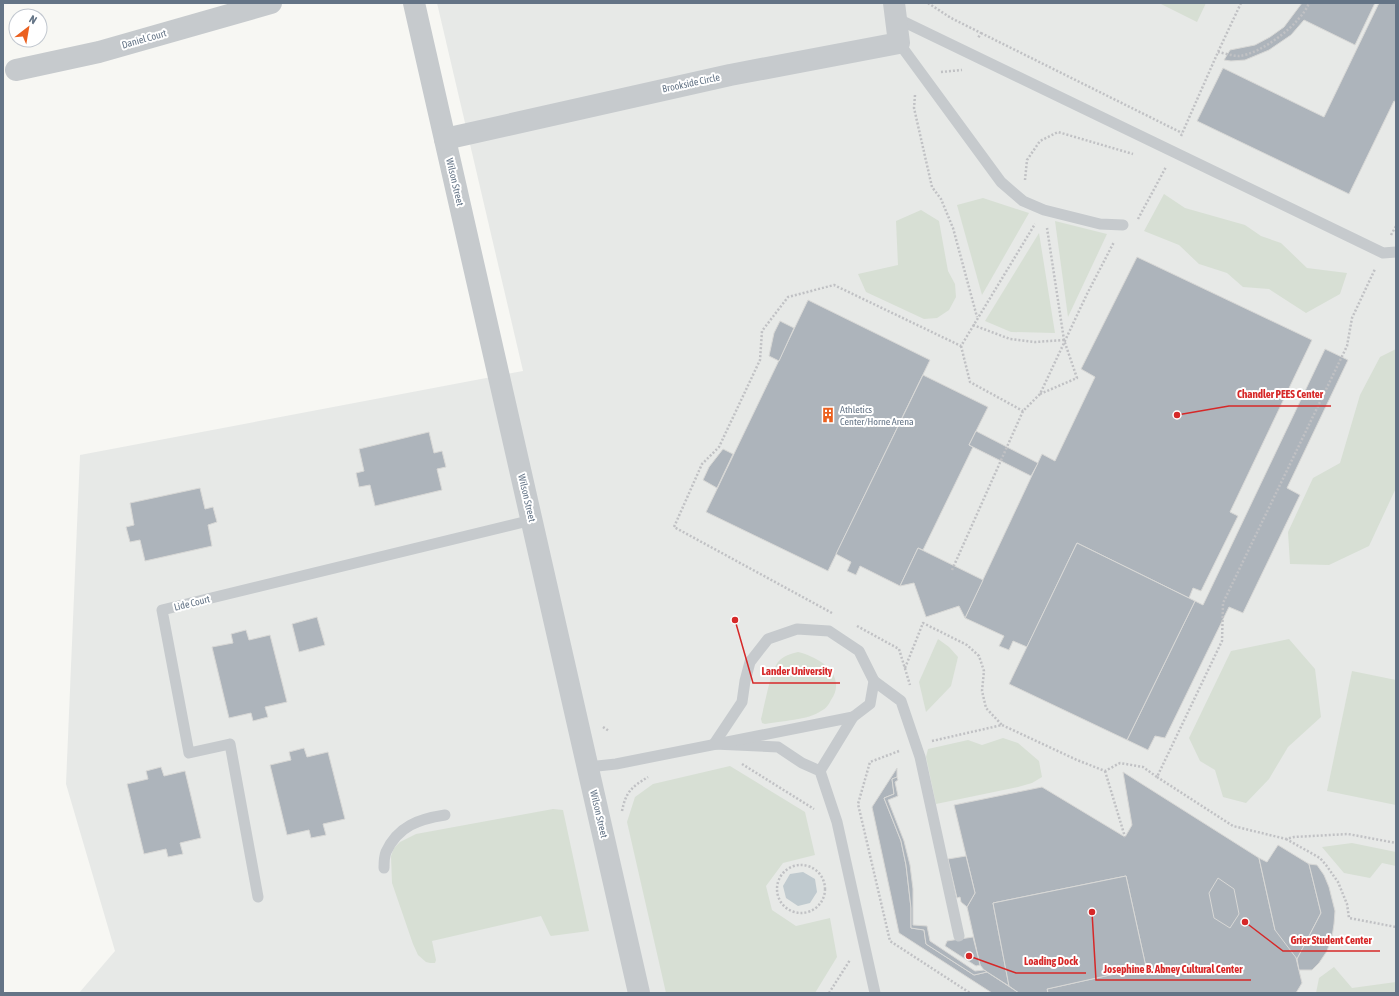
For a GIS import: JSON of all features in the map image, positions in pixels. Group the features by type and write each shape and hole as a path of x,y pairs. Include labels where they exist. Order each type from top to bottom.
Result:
{"street":[{"name":"Daniel Court","path":"16,70 99,52 271,3"},
{"name":"Wilson Street","path":"414,3 639,993"},
{"path":"895,11 899,43"},
{"name":"Brookside Circle","path":"445,139 730,75 899,43"}],"lane":[{"path":"895,11 971,54 1383,253 1396,252"},
{"path":"899,43 1001,182 1023,201 1044,210 1100,224 1123,225"},
{"name":"Lide Court","path":"258,897 230,744 189,753 162,610 532,520"},
{"path":"714,744 742,702 750,662 768,639 797,629 829,631 859,651 874,681 901,701 920,757 959,936"},
{"path":"820,771 853,717 870,704 874,681"},
{"path":"588,768 616,764 853,717"},
{"path":"714,744 778,746 802,763 820,771 837,822 875,993"},
{"path":"384,868 386,853 395,839 408,826 425,818 445,815"}],"path":[{"path":"928,3 951,18 980,33 1182,133"},
{"path":"1175,152 1182,133 1241,3"},
{"path":"1218,52 1238,56 1255,51 1296,23 1309,3"},
{"path":"973,325 977,316 962,266 953,228 941,199 932,187 914,108 915,94 942,72 964,70 980,33"},
{"path":"1023,201 1027,160 1040,141 1058,132 1139,155"},
{"path":"952,570 1024,411 1040,394 1064,340 1123,225 1136,224 1161,175"},
{"path":"1024,411 970,382 961,346 1044,210"},
{"path":"1040,394 1078,378 1064,340 1044,210"},
{"path":"1157,777 1222,641 1223,603 1347,346 1352,318 1396,226"},
{"path":"838,616 674,527 702,464 719,447 760,360 762,331 788,297 834,285 961,346"},
{"path":"973,325 1010,339 1035,342 1064,340"},
{"path":"851,623 899,649 912,690"},
{"path":"905,668 923,623 967,645 979,656 984,671 982,691 986,708 1002,725 1077,760 1105,771 1120,764 1143,767 1233,826 1286,839 1320,858 1326,865 1338,882 1347,904 1349,918 1396,927"},
{"path":"970,993 890,942 858,804 870,762 915,744 1002,725"},
{"path":"736,761 818,811"},
{"path":"1105,771 1125,837"},
{"path":"621,813 624,800 632,787 651,774"},
{"path":"1286,839 1294,837 1348,834 1396,843"},
{"path":"801,865 809,866 816,870 824,882 825,890 823,898 812,910 804,913 795,912 782,904 778,896 778,881 787,869 801,865"},
{"path":"829,993 850,960 849,952"}],"shaded area":[{"path":"437,3 1396,3 1396,993 79,993 115,951 66,784 80,455 523,371"},
{"path":"1159,3 1206,3 1197,22"},
{"path":"1164,194 1185,208 1245,225 1261,236 1281,243 1307,268 1347,273 1340,294 1306,313 1269,289 1243,287 1227,273 1199,264 1179,245 1144,231"},
{"path":"983,198 1029,213 982,295 957,205"},
{"path":"921,210 939,221 948,271 955,284 956,297 949,310 937,318 924,319 866,292 858,274 898,265 896,221"},
{"path":"1055,221 1107,234 1068,317"},
{"path":"1039,233 1055,333 1011,332 985,321"},
{"path":"1396,349 1396,488 1369,546 1329,565 1290,564 1288,532 1313,478 1340,463 1360,395 1380,357"},
{"path":"938,639 949,647 958,657 951,686 926,712 919,682"},
{"path":"1289,639 1315,669 1321,717 1288,747 1269,779 1246,803 1223,797 1215,770 1200,761 1189,738 1231,651"},
{"path":"798,652 806,654 822,663 829,668 834,675 836,683 835,691 831,700 824,709 816,714 794,720 765,724 762,723 761,719 766,697 775,667 782,658 789,654"},
{"path":"1352,671 1396,680 1396,805 1327,791"},
{"path":"1003,738 1018,743 1039,761 1042,777 1032,783 1018,787 936,804 926,757 928,749 968,740 982,745"},
{"path":"730,766 805,812 815,855 783,863 766,886 772,910 796,926 830,918 837,957 815,993 666,993 627,822 635,797 653,784"},
{"path":"553,809 563,810 589,931 551,936 541,916 432,941 436,960 435,963 426,962 418,955 392,883 391,856 394,848 400,842 416,834"},
{"path":"1352,843 1396,852 1396,866 1382,863 1370,878 1344,873 1322,847"},
{"path":"803,872 815,879 817,892 810,903 798,906 786,898 783,886 790,874"},
{"path":"1334,967 1352,988 1396,982 1396,993 1316,993 1319,978"}],"building":[{"path":"1302,3 1375,3 1355,45 1304,20 1291,35 1269,50 1245,60 1224,60 1230,50 1255,45 1284,27"},
{"path":"1379,3 1396,3 1396,102 1394,101 1349,194 1197,121 1223,68 1324,117"},
{"path":"1137,257 1312,340 1230,512 1238,516 1201,591 1193,588 1189,598 1077,543 1027,647 1013,641 1009,650 999,646 1004,636 965,618 1042,454 1055,461 1095,377 1081,369"},
{"name":"Athletics Center/Horne Arena","path":"808,300 930,360 828,571 706,512"},
{"path":"780,321 794,328 779,361 769,356 774,333"},
{"path":"1325,349 1348,360 1287,488 1300,495 1243,613 1229,607 1165,738 1155,736 1148,750 1127,740 1195,601 1203,605"},
{"path":"923,375 988,407 969,445 973,447 923,550 918,548 900,586 860,566 856,575 847,571 851,562 836,554"},
{"path":"976,431 1038,463 1031,476 969,445"},
{"path":"429,432 434,453 442,451 446,467 437,469 442,490 375,506 370,485 359,487 356,473 364,471 359,449"},
{"path":"723,449 733,454 717,488 703,480 709,467"},
{"path":"200,488 205,509 213,507 217,522 208,525 212,546 145,561 140,540 130,542 126,527 134,525 130,503"},
{"path":"1077,543 1195,601 1127,740 1009,684"},
{"path":"918,548 983,580 965,618 959,606 926,617 914,583 900,586"},
{"path":"317,617 325,645 299,652 292,624"},
{"path":"246,630 249,640 270,635 287,702 265,707 268,717 253,721 251,713 229,718 212,647 233,643 231,634"},
{"path":"304,748 307,757 328,752 345,819 323,824 326,835 311,838 309,830 287,835 270,765 291,760 289,752"},
{"path":"161,767 164,776 185,771 201,838 180,843 183,854 168,857 166,849 144,854 127,784 148,779 146,771"},
{"path":"897,768 897,777 892,779 894,794 884,798 901,841 906,865 911,908 911,928 924,930 926,944 974,975 987,972 1019,993 992,993 899,933 872,807"},
{"path":"1123,772 1259,858 1275,930 1292,941 1302,983 1296,993 1048,993 1047,989 1146,967 1126,876 993,903 1009,986 984,970 980,965 967,907 975,893 954,805 1042,787 1125,837 1132,825"},
{"path":"897,777 898,780 895,782 898,796 888,800 904,841 910,865 913,889 913,925 927,926 930,941 975,971 984,970 987,972 974,975 926,944 924,930 911,928 911,908 906,865 901,841 884,798 894,794 892,779"},
{"path":"1278,845 1309,864 1321,913 1297,959 1275,930 1259,858 1267,862"},
{"path":"966,856 975,893 967,907 961,902 960,897 957,898 948,859"},
{"path":"1309,864 1317,865 1324,875 1329,887 1335,911 1334,924 1332,937 1327,951 1319,963 1312,970 1299,970 1297,959 1321,913"},
{"path":"1126,876 1146,967 1047,989 1048,993 1019,993 1009,986 993,903"},
{"path":"1218,878 1234,889 1239,914 1230,928 1214,918 1209,893"},
{"path":"973,937 980,965 976,966 945,946 947,941"}],"place":[{"name":"Athletics Center/Horne Arena","path":"828,415"},
{"name":"Chandler PEES Center","path":"1177,415"},
{"name":"Lander University","path":"735,620"},
{"name":"Josephine B. Abney Cultural Center","path":"1092,912"},
{"name":"Grier Student Center","path":"1245,922"},
{"name":"Loading Dock","path":"969,956"}]}
